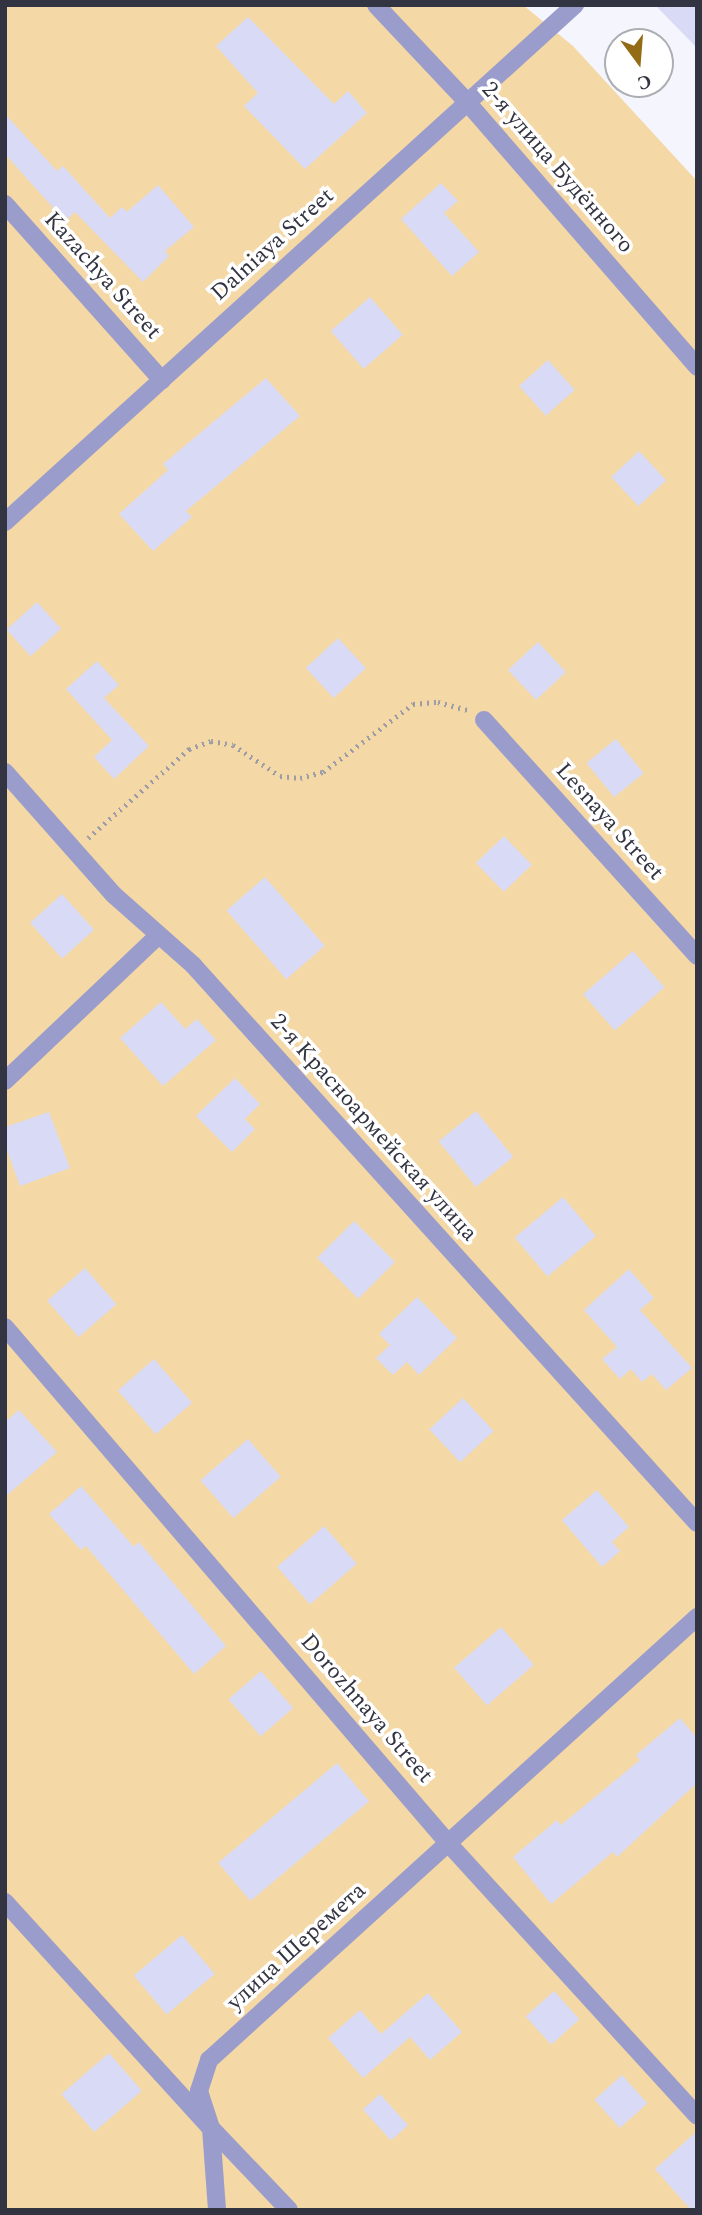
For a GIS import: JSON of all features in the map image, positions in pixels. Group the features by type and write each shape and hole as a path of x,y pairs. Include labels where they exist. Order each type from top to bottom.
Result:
{"street":[{"name":"2-я улица Будённого","path":"376,5 467,102 697,367"},
{"name":"Dalniaya Street","path":"5,522 575,5"},
{"name":"Kazachya Street","path":"5,204 162,380"},
{"name":"Lesnaya Street","path":"484,720 697,956"},
{"name":"2-я Красноармейская улица","path":"5,772 114,895 202,975 697,1524"},
{"path":"5,1081 159,934"},
{"name":"Dorozhnaya Street","path":"5,1327 448,1843 697,2116"},
{"name":"улица Шеремета","path":"211,2128 199,2091 209,2060 697,1616"},
{"path":"5,1902 289,2210"},
{"path":"211,2128 217,2210"}],"path":[{"path":"74,850 189,749 211,741 233,745 281,776 300,778 323,772 413,704 459,705 484,720"}],"shaded area":[{"path":"5,5 523,5 573,46 604,80 604,98 621,98 697,181 697,2210 5,2210"}],"building":[{"path":"655,5 697,5 697,48"},
{"path":"248,17 334,104 348,91 367,113 305,169 244,106 258,93 216,46"},
{"path":"5,114 57,171 63,166 110,218 122,207 127,212 158,185 194,227 165,251 169,256 143,282 75,212 65,221 5,154"},
{"path":"441,183 458,201 444,213 479,252 452,276 401,219"},
{"path":"370,297 403,335 364,369 331,331"},
{"path":"548,360 575,390 546,416 519,386"},
{"path":"266,378 300,416 186,511 192,517 153,551 119,514 168,470 163,464"},
{"path":"639,451 666,480 638,506 611,477"},
{"path":"37,602 61,629 31,656 7,629"},
{"path":"338,638 366,668 334,698 306,668"},
{"path":"538,642 566,672 536,700 508,670"},
{"path":"97,661 119,685 104,698 149,746 114,779 94,757 112,740 66,689"},
{"path":"616,739 644,773 614,797 586,763"},
{"path":"504,836 532,865 504,892 476,863"},
{"path":"265,877 325,946 286,979 227,910"},
{"path":"62,894 94,930 62,958 30,923"},
{"path":"633,951 664,987 615,1031 583,994"},
{"path":"161,1002 185,1029 197,1019 216,1040 163,1086 120,1038"},
{"path":"235,1078 260,1104 245,1119 255,1129 232,1152 196,1116"},
{"path":"476,1111 513,1157 476,1187 439,1141"},
{"path":"49,1112 70,1168 20,1186 5,1145 5,1127"},
{"path":"563,1197 596,1236 548,1277 515,1237"},
{"path":"354,1221 395,1262 358,1299 317,1258"},
{"path":"85,1268 116,1304 79,1337 47,1301"},
{"path":"629,1269 654,1298 640,1310 692,1368 666,1390 652,1374 642,1382 631,1369 620,1379 602,1359 617,1347 584,1310"},
{"path":"417,1297 457,1338 419,1375 407,1362 393,1375 376,1358 390,1345 379,1334"},
{"path":"154,1359 192,1403 156,1434 118,1390"},
{"path":"463,1398 494,1431 460,1462 429,1429"},
{"path":"19,1410 57,1452 5,1497 5,1422"},
{"path":"248,1439 281,1477 233,1518 200,1480"},
{"path":"81,1486 134,1547 139,1542 226,1646 194,1674 86,1546 81,1550 49,1514"},
{"path":"597,1490 629,1527 612,1542 620,1551 602,1567 562,1520"},
{"path":"324,1526 357,1564 310,1604 277,1567"},
{"path":"501,1627 534,1665 487,1705 454,1668"},
{"path":"261,1671 293,1708 261,1736 229,1699"},
{"path":"680,1718 697,1738 697,1783 617,1857 613,1852 551,1904 513,1857 557,1820 561,1825 640,1760 636,1755"},
{"path":"337,1763 369,1801 250,1901 218,1863"},
{"path":"182,1935 215,1974 167,2015 134,1975"},
{"path":"554,1991 579,2019 551,2045 526,2016"},
{"path":"428,1993 462,2032 430,2060 410,2037 363,2078 328,2038 360,2010 381,2034"},
{"path":"109,2053 142,2091 94,2132 61,2094"},
{"path":"622,2075 647,2103 620,2128 595,2100"},
{"path":"380,2094 408,2125 391,2141 363,2109"},
{"path":"697,2131 697,2210 691,2210 655,2169"}]}
